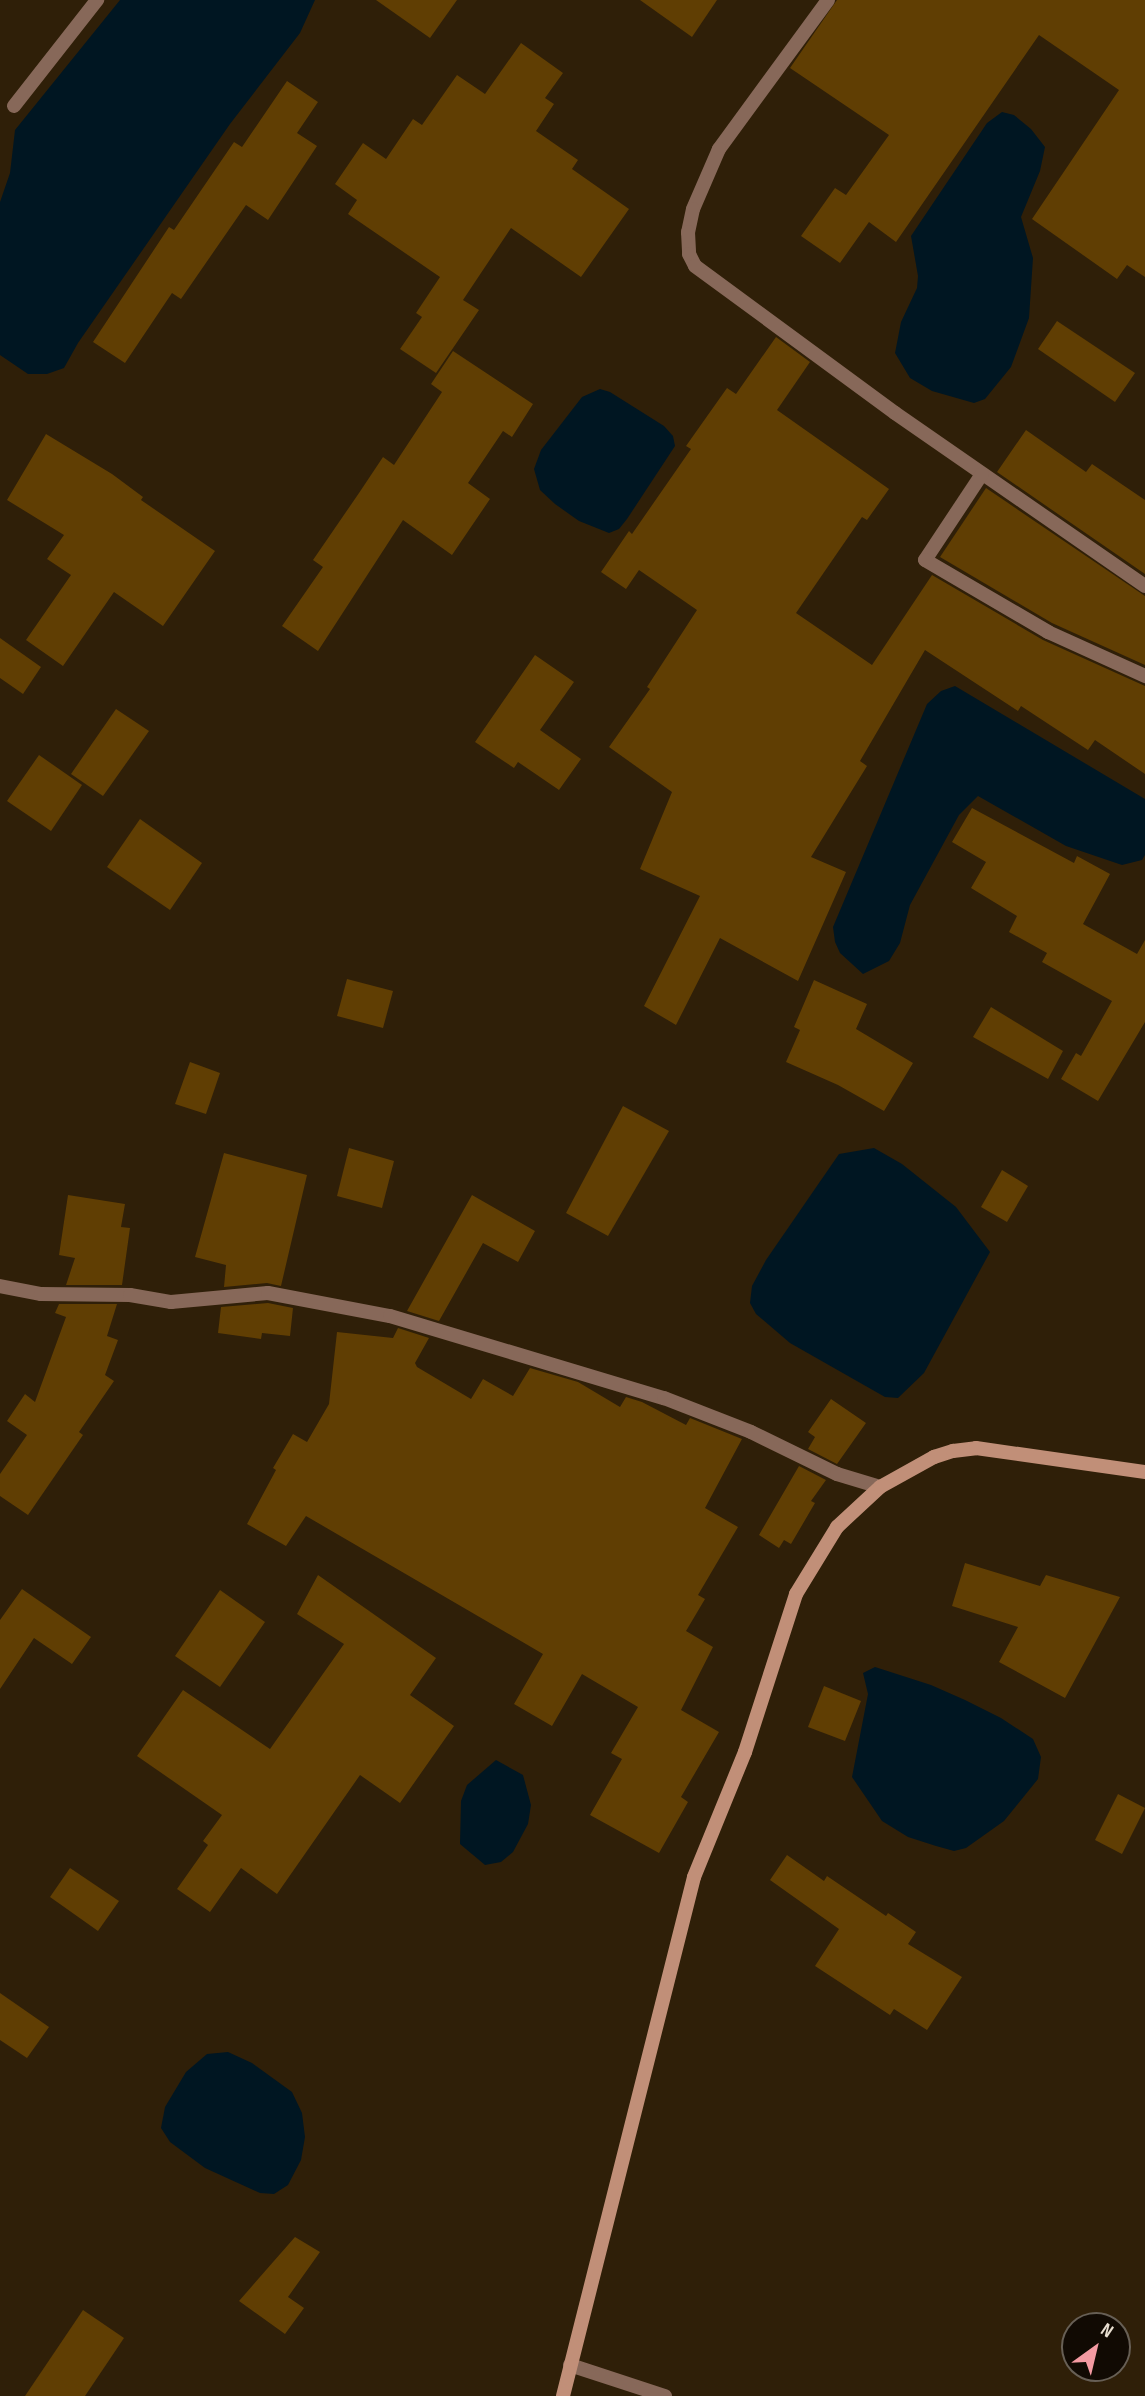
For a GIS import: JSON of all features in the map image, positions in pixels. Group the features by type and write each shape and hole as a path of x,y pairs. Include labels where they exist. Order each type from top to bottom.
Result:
{"street":[{"path":"14,106 97,0"},
{"path":"828,0 719,149 693,209 688,232 688,254 695,267 982,474 1145,586"},
{"path":"982,474 925,560 1048,632 1145,676"},
{"path":"0,1286 41,1294 130,1295 171,1302 268,1293 390,1315 664,1398 751,1432 837,1474 880,1487"},
{"path":"563,2396 694,1877 745,1752 796,1594 837,1527 880,1487 934,1457 976,1448 1145,1472"},
{"path":"570,2365 665,2396"}],"water":[{"path":"120,0 315,0 300,33 230,124 78,343 64,368 47,374 28,374 0,355 0,202 10,173 15,130"},
{"path":"1002,112 1014,115 1031,129 1045,147 1040,171 1021,217 1033,258 1029,318 1011,367 985,399 974,403 932,391 910,378 895,353 901,322 917,288 918,276 911,236 987,123"},
{"path":"600,389 610,392 664,426 673,436 675,446 627,519 619,529 609,533 579,521 555,504 540,490 534,469 541,450 582,397"},
{"path":"955,686 1145,799 1145,855 1142,860 1122,865 1066,846 978,796 959,815 910,905 900,943 889,961 863,974 840,953 833,927 927,704 941,691"},
{"path":"874,1148 902,1164 956,1207 990,1252 924,1373 898,1398 885,1397 790,1343 756,1314 750,1303 752,1286 766,1260 839,1154"},
{"path":"875,1667 931,1685 965,1700 1001,1718 1033,1739 1041,1757 1038,1779 1004,1821 966,1848 954,1851 908,1837 882,1821 852,1777 868,1694 863,1673"},
{"path":"496,1760 523,1775 531,1805 528,1824 513,1852 501,1862 485,1865 460,1844 461,1801 467,1785"},
{"path":"228,2052 252,2063 292,2092 302,2113 305,2137 301,2160 288,2185 274,2194 260,2193 205,2168 170,2142 161,2128 165,2107 186,2072 207,2054"}],"building":[{"path":"376,0 457,0 430,38"},
{"path":"640,0 717,0 692,37"},
{"path":"837,0 1145,0 1145,277 1127,265 1117,279 1032,219 1119,90 1039,35 896,242 869,222 840,263 801,236 835,188 846,195 889,135 790,68"},
{"path":"521,43 563,73 545,98 554,104 536,131 578,160 572,169 629,209 581,277 511,228 463,300 479,310 436,373 400,349 422,317 416,313 440,277 348,214 357,200 335,184 363,143 386,159 413,119 422,125 457,75 485,94"},
{"path":"287,81 318,102 297,133 317,146 268,220 246,205 181,299 172,293 125,363 93,342 169,227 174,230 234,142 242,147"},
{"path":"1057,321 1135,373 1115,402 1038,349"},
{"path":"776,337 810,362 777,410 889,489 867,520 862,517 796,613 872,665 932,575 1043,640 1145,686 1145,774 1095,740 1088,750 1021,706 1018,711 925,650 860,761 867,766 811,857 846,872 798,981 720,938 676,1025 644,1006 700,896 640,869 672,792 609,747 650,689 647,687 697,610 639,570 626,589 601,572 629,531 632,534 691,449 686,446 727,388 736,394"},
{"path":"453,351 533,404 512,437 503,431 468,483 490,499 452,555 403,520 318,651 282,626 323,567 313,560 383,457 394,465 442,392 431,384"},
{"path":"1026,430 1086,472 1092,464 1145,500 1145,574 997,472"},
{"path":"46,434 112,474 143,497 141,500 215,551 163,626 114,592 63,666 26,640 71,575 47,559 64,535 7,500"},
{"path":"986,488 1145,596 1145,665 1052,623 940,557"},
{"path":"0,638 41,667 23,694 0,678"},
{"path":"535,655 574,682 540,730 581,759 559,790 518,762 514,768 475,742"},
{"path":"116,709 149,731 103,796 71,774"},
{"path":"39,755 82,785 51,831 7,801"},
{"path":"972,808 1074,863 1077,856 1110,874 1083,924 1137,954 1145,940 1145,1022 1098,1101 1061,1079 1076,1053 1081,1056 1112,1001 1042,962 1047,953 1009,932 1017,916 971,888 986,862 952,842"},
{"path":"140,819 202,863 170,910 107,867"},
{"path":"347,979 393,991 383,1028 337,1016"},
{"path":"814,980 867,1004 856,1029 913,1063 884,1111 838,1085 786,1062 800,1030 794,1027"},
{"path":"991,1007 1063,1051 1048,1079 973,1037"},
{"path":"190,1062 220,1073 206,1114 175,1104"},
{"path":"623,1106 669,1131 608,1236 566,1213"},
{"path":"349,1148 394,1161 382,1208 337,1196"},
{"path":"224,1153 307,1175 281,1286 267,1283 224,1287 226,1265 195,1257"},
{"path":"1002,1170 1028,1186 1007,1222 981,1207"},
{"path":"68,1195 125,1204 121,1227 130,1228 122,1285 66,1285 75,1258 59,1255"},
{"path":"472,1195 535,1231 518,1262 483,1243 439,1321 407,1311"},
{"path":"268,1303 293,1308 290,1336 262,1333 261,1339 218,1333 221,1307"},
{"path":"59,1304 117,1304 107,1336 118,1340 105,1375 114,1381 79,1432 83,1435 28,1515 0,1496 0,1474 27,1435 7,1421 25,1394 35,1402 66,1317 55,1313"},
{"path":"398,1328 429,1338 415,1363 417,1367 471,1399 483,1379 513,1396 530,1368 578,1382 620,1407 626,1397 642,1402 686,1425 690,1418 742,1439 705,1508 738,1527 698,1595 705,1599 686,1631 713,1647 681,1710 719,1732 681,1797 688,1802 659,1853 590,1815 622,1759 611,1753 638,1707 582,1674 552,1726 514,1704 543,1654 306,1516 286,1546 247,1524 276,1470 273,1468 293,1434 307,1442 329,1404 337,1332 393,1338"},
{"path":"831,1399 866,1423 837,1464 808,1449 815,1437 808,1432"},
{"path":"799,1466 826,1480 811,1501 815,1503 791,1544 784,1540 779,1548 759,1535"},
{"path":"965,1563 1040,1586 1046,1575 1120,1597 1065,1698 999,1662 1018,1627 952,1606"},
{"path":"318,1575 436,1658 410,1695 454,1726 400,1803 360,1775 277,1894 241,1868 210,1912 177,1889 208,1845 203,1841 222,1815 137,1756 183,1690 270,1749 344,1644 297,1614"},
{"path":"22,1589 91,1637 72,1664 34,1638 0,1689 0,1620"},
{"path":"220,1590 265,1622 220,1687 175,1656"},
{"path":"824,1686 861,1701 845,1741 808,1727"},
{"path":"1118,1794 1145,1808 1122,1854 1095,1840"},
{"path":"787,1855 824,1881 827,1876 886,1916 888,1913 916,1932 908,1944 962,1977 927,2030 894,2009 890,2015 815,1966 839,1929 770,1880"},
{"path":"70,1868 119,1901 98,1931 50,1897"},
{"path":"0,1993 49,2027 27,2058 0,2040"},
{"path":"295,2237 320,2252 288,2297 304,2308 285,2334 239,2301"},
{"path":"83,2310 124,2338 85,2396 25,2396"}]}
